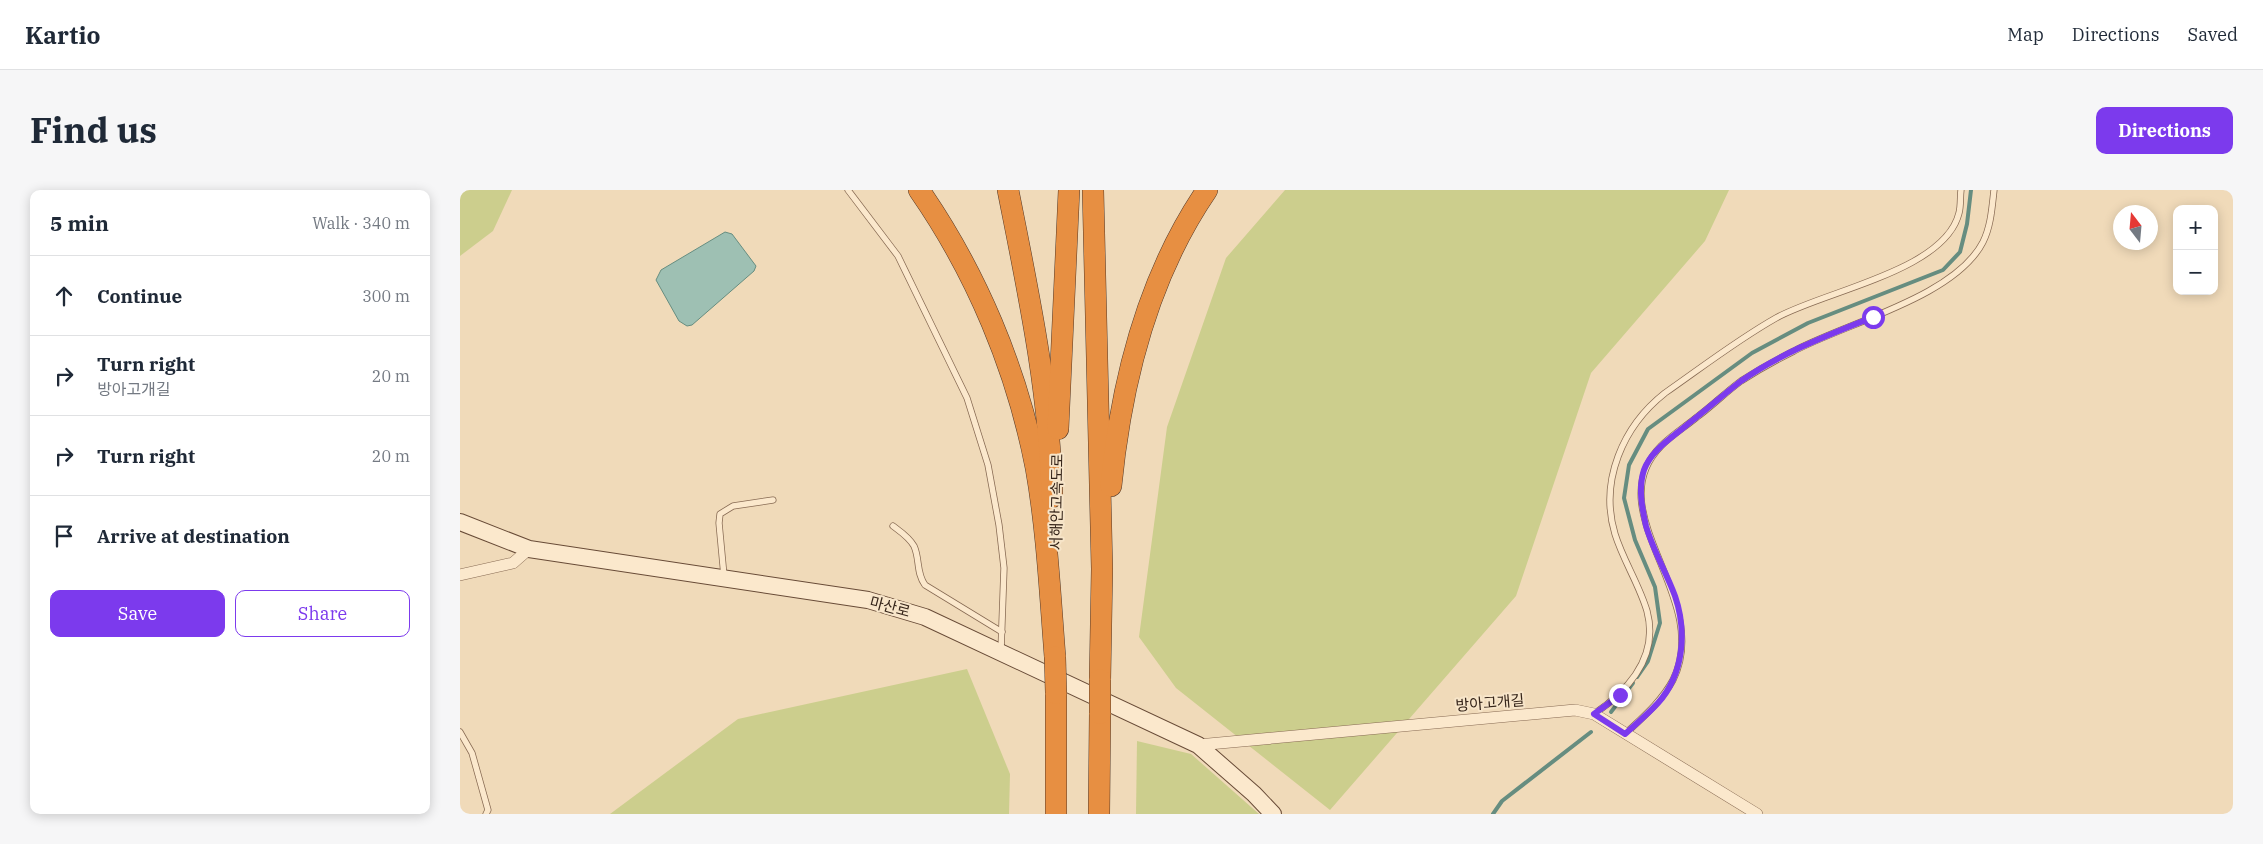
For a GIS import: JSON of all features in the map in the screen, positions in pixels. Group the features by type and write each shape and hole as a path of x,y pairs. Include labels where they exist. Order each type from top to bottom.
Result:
{"highway":[{"path":"919,190 954,245 972,280 993,327 1015,390 1037,476 1047,553 1055,657"},
{"path":"1008,190 1033,317 1049,445 1055,657"},
{"name":"서해안고속도로","path":"1056,814 1057,460 1068,190"},
{"path":"1093,190 1102,569 1099,814"},
{"path":"1102,569 1112,468 1120,421 1140,333 1173,251 1207,190"}],"street":[{"name":"마산로","path":"460,522 529,549 868,600 925,617 1198,745 1254,794 1273,814"},
{"path":"460,575 513,563 529,549"},
{"name":"방아고개길","path":"1198,745 1575,710 1594,714 1756,814"}],"lane":[{"path":"848,190 898,256 967,398 988,465 999,525 1004,568 1001,652"},
{"path":"1594,714 1620,695 1646,658 1649,643 1650,628 1647,611 1614,533 1610,500 1611,480 1615,466 1624,442 1638,419 1650,405 1665,393 1775,318 1892,271 1933,250 1940,244 1954,224 1959,213 1961,190"},
{"path":"1625,734 1660,702 1679,664 1682,646 1675,596 1649,537 1644,518 1642,487 1644,470 1649,460 1662,446 1742,381 1796,350 1882,313 1950,278 1973,256 1982,243 1989,224 1994,190"},
{"path":"724,579 719,523 720,514 733,506 773,500"},
{"path":"893,526 906,536 914,547 918,572 925,585 1002,632"},
{"path":"460,732 472,754 486,801 488,810 486,814"}],"green space":[{"path":"460,190 512,190 493,231 460,256"},
{"path":"1285,190 1729,190 1705,241 1591,373 1516,596 1330,810 1176,688 1139,637 1167,427 1226,258"},
{"path":"967,669 1010,774 1009,814 610,814 738,719"},
{"path":"1137,741 1191,754 1259,814 1136,814"}],"shaded area":[{"path":"725,232 732,234 756,266 754,271 692,325 687,326 679,321 656,280 661,270"}],"waterway":[{"path":"1637,677 1648,661 1660,623 1655,587 1635,540 1624,498 1629,465 1648,429 1752,353 1808,323 1943,270 1960,252 1967,224 1971,190"},
{"path":"1611,712 1633,683"},
{"path":"1493,814 1502,801 1591,732"}],"route":[{"path":"1620,695 1594,714 1625,734 1660,702 1679,664 1682,646 1681,628 1675,596 1649,537 1644,518 1641,501 1642,487 1644,470 1649,460 1662,446 1742,381 1796,350 1873,317"}]}
